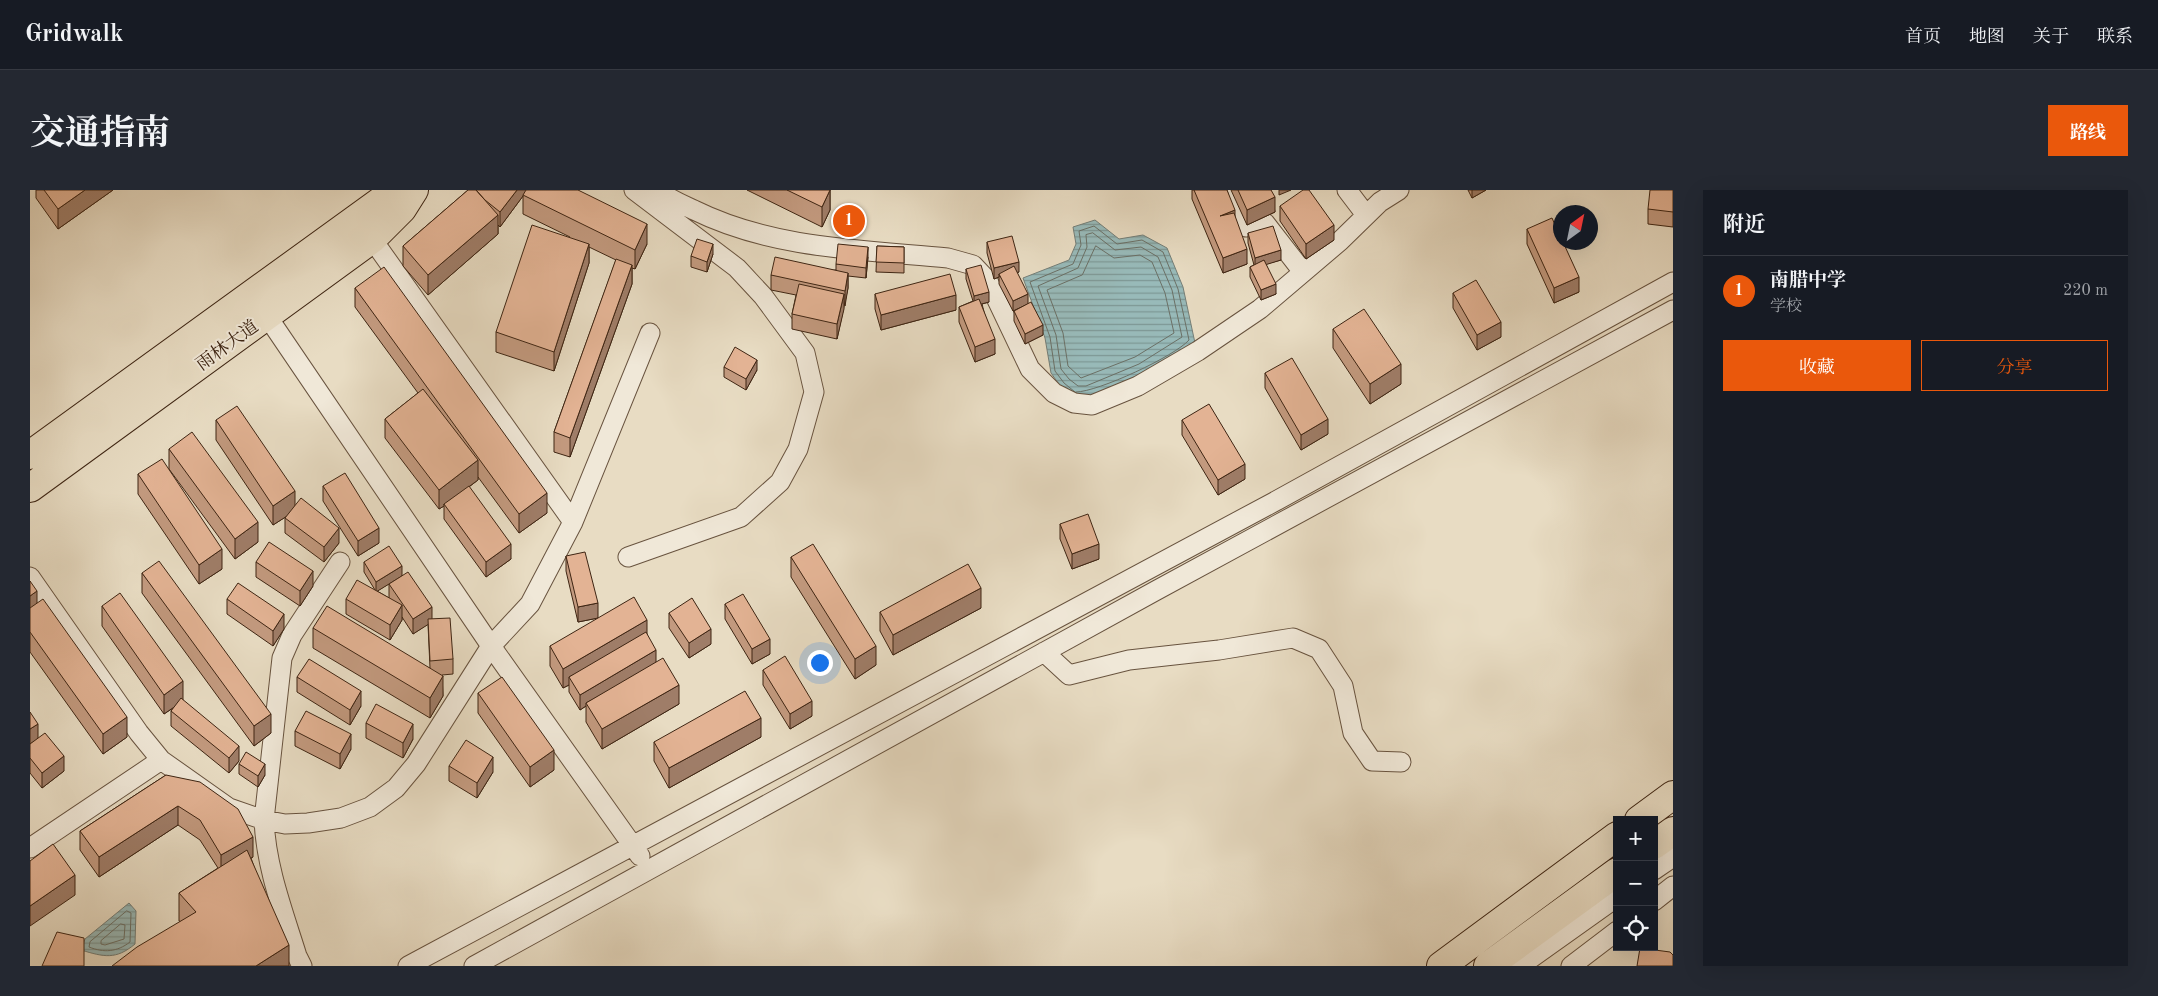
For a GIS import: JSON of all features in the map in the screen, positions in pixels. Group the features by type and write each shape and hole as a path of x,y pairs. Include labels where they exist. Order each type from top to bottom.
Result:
{"highway":[{"name":"雨林大道","path":"30,455 396,190"},
{"name":"雨林大道","path":"30,488 372,239 402,209 414,190"},
{"path":"1644,816 1673,795"},
{"path":"1658,842 1673,831"},
{"path":"1441,966 1613,839"},
{"path":"1488,966 1613,875"}],"street":[{"path":"628,557 741,517 780,482 798,449 814,392 805,352 763,296 737,268 634,190"},
{"path":"657,190 666,197 719,223 790,242 948,258 973,265 988,280 1030,370 1054,393 1074,403 1092,405 1138,386 1198,351 1260,309 1340,241 1380,202 1399,190"},
{"path":"1224,190 1240,224 1246,227 1264,223 1303,272"},
{"path":"1347,190 1366,215"},
{"path":"372,239 573,522"},
{"path":"408,966 1146,570 1673,282"},
{"path":"474,966 1157,590 1673,310"},
{"path":"267,316 491,646 648,869"},
{"path":"30,577 139,733 161,760 229,808 264,820 285,824 308,823 340,818 370,807 396,788 416,764 491,646 530,604 573,522 650,333"},
{"path":"302,966 297,956 272,876 265,843 264,820 282,658 292,635 340,562"},
{"path":"1146,570 1157,590"},
{"path":"1044,652 1069,675 1129,660 1219,650 1294,638 1319,649 1344,686 1353,734 1372,761 1401,762"},
{"path":"30,848 161,760"},
{"path":"1658,867 1673,857"},
{"path":"1658,898 1673,886"},
{"path":"1520,966 1613,900"},
{"path":"1571,966 1613,934"}],"water":[{"path":"1095,220 1119,239 1143,235 1167,248 1183,287 1195,343 1144,374 1088,397 1074,397 1061,387 1051,373 1045,338 1023,278 1069,260 1076,244 1073,227"},
{"path":"129,903 136,911 135,944 122,953 110,956 81,950 85,939"}],"building":[{"path":"44,190 85,190 58,209"},
{"path":"468,190 476,190 498,215 428,275 403,246"},
{"path":"476,190 517,190 500,212"},
{"path":"526,190 578,190 647,224 635,250 523,195"},
{"path":"787,190 830,190 822,207"},
{"path":"1194,190 1227,190 1235,210 1220,216 1234,213 1247,249 1223,258"},
{"path":"1238,190 1271,190 1275,197 1247,210"},
{"path":"1303,190 1309,190 1334,225 1306,244 1280,206"},
{"path":"1650,190 1673,190 1673,212 1648,209"},
{"path":"1552,218 1553,250 1567,250 1579,277 1554,288 1527,229"},
{"path":"532,225 589,244 554,352 496,332"},
{"path":"1273,226 1281,250 1255,258 1248,233"},
{"path":"1012,236 1019,262 994,268 987,242"},
{"path":"697,239 713,244 707,262 691,256"},
{"path":"838,244 868,247 866,268 836,264"},
{"path":"877,246 904,247 904,263 876,262"},
{"path":"775,257 848,273 845,291 771,275"},
{"path":"616,259 632,265 570,438 554,432"},
{"path":"1264,260 1276,284 1261,290 1250,267"},
{"path":"981,265 989,292 974,296 966,269"},
{"path":"1014,266 1028,294 1013,301 999,274"},
{"path":"384,267 547,493 519,514 355,288"},
{"path":"950,274 956,295 881,315 875,294"},
{"path":"1476,280 1501,322 1477,335 1453,293"},
{"path":"799,284 844,294 837,324 792,314"},
{"path":"979,299 995,339 975,347 959,307"},
{"path":"1031,302 1043,325 1025,334 1014,311"},
{"path":"1364,309 1401,364 1370,384 1333,329"},
{"path":"735,347 757,360 746,379 724,367"},
{"path":"1292,358 1328,419 1301,435 1265,373"},
{"path":"423,389 478,460 439,490 385,419"},
{"path":"1209,404 1245,464 1218,480 1182,420"},
{"path":"237,406 295,491 273,506 216,420"},
{"path":"192,432 258,522 235,539 169,449"},
{"path":"162,459 222,549 199,565 138,474"},
{"path":"345,473 379,528 358,541 323,486"},
{"path":"469,486 511,544 486,562 444,504"},
{"path":"301,498 339,528 324,547 285,518"},
{"path":"1088,514 1099,544 1072,554 1060,524"},
{"path":"269,542 313,571 300,591 256,562"},
{"path":"813,544 876,646 855,659 791,557"},
{"path":"389,546 402,566 376,582 364,562"},
{"path":"585,552 598,603 578,607 566,556"},
{"path":"159,561 271,714 254,726 142,573"},
{"path":"968,564 981,588 893,635 880,612"},
{"path":"408,572 432,607 413,619 389,584"},
{"path":"357,580 402,605 390,625 346,599"},
{"path":"30,581 37,591 30,596"},
{"path":"238,583 284,614 273,631 227,599"},
{"path":"120,593 183,681 164,695 102,606"},
{"path":"743,594 770,639 752,649 725,604"},
{"path":"634,597 647,620 563,669 550,646"},
{"path":"692,598 711,629 689,643 669,613"},
{"path":"43,599 127,717 103,734 30,632 30,608"},
{"path":"327,606 443,676 430,698 313,628"},
{"path":"450,618 453,659 430,661 428,619"},
{"path":"646,632 656,650 580,695 569,677"},
{"path":"785,656 812,701 790,714 763,670"},
{"path":"663,658 679,685 602,729 586,703"},
{"path":"309,659 361,691 350,710 297,677"},
{"path":"502,677 554,750 530,767 478,693"},
{"path":"745,691 761,718 669,768 654,742"},
{"path":"181,698 239,746 229,758 171,711"},
{"path":"376,704 413,724 403,743 366,723"},
{"path":"306,711 351,734 340,754 295,731"},
{"path":"30,712 38,724 30,729"},
{"path":"45,733 64,756 42,773 30,758 30,744"},
{"path":"466,740 493,757 477,783 449,766"},
{"path":"246,752 265,764 258,776 239,764"},
{"path":"166,775 200,782 238,809 253,837 221,855 200,820 178,806 99,857 80,831"},
{"path":"53,844 75,875 30,906 30,861"},
{"path":"247,850 289,945 256,966 112,966 137,947 196,912 179,893"},
{"path":"57,932 84,938 84,966 42,966"},
{"path":"1658,950 1670,952 1673,955 1673,966 1637,966 1640,951"}],"place":[{"name":"南腊中学","path":"849,221"}]}
